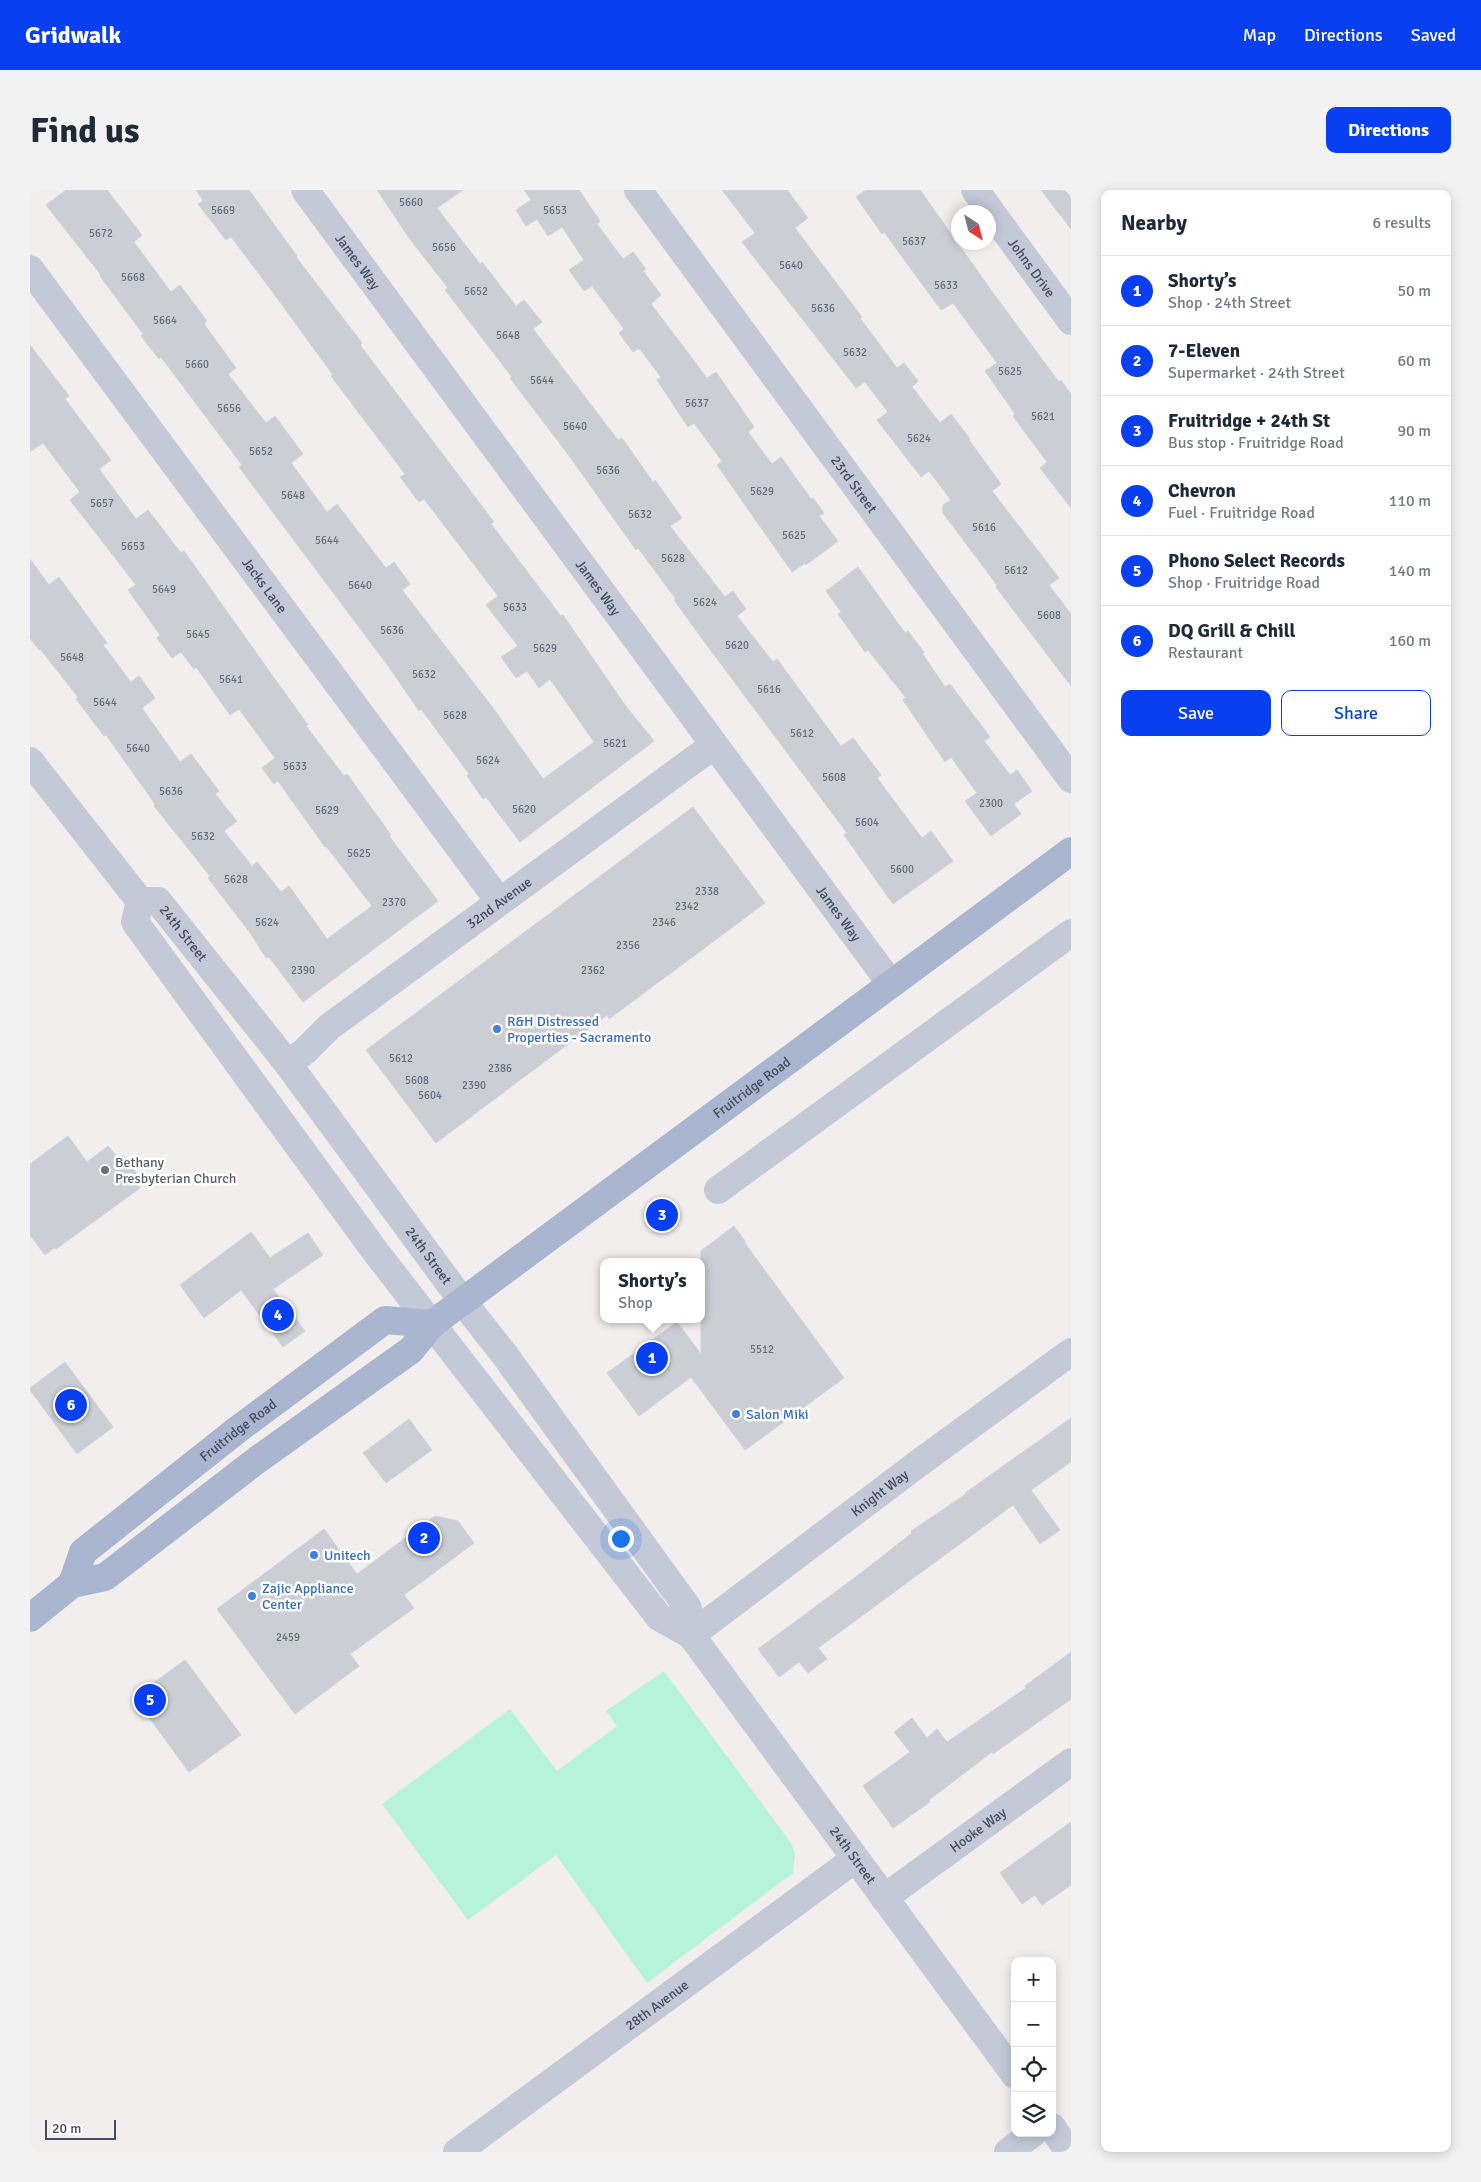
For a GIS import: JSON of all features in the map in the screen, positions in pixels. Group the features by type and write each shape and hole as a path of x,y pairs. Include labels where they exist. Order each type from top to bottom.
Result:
{"main road":[{"name":"Fruitridge Road","path":"30,1618 72,1584 105,1577 257,1460 411,1350 432,1324 1071,851"},
{"name":"Fruitridge Road","path":"72,1584 83,1552 236,1430 385,1320 432,1324"}],"street":[{"name":"James Way","path":"304,190 891,984"},
{"name":"23rd Street","path":"638,190 1071,779"},
{"name":"Johns Drive","path":"975,190 1071,321"},
{"name":"Jacks Lane","path":"30,269 499,901"},
{"name":"32nd Avenue","path":"288,1064 305,1051 329,1027 714,745"},
{"name":"24th Street","path":"30,761 140,901"},
{"name":"24th Street","path":"140,901 158,900 288,1064 463,1302 504,1354 688,1608 691,1635"},
{"name":"24th Street","path":"140,901 135,922 375,1251 659,1617 691,1635 1011,2070"},
{"path":"718,1190 1071,933"},
{"name":"Knight Way","path":"691,1635 919,1462 1071,1352"},
{"name":"Hooke Way","path":"884,1898 1071,1762"},
{"name":"28th Avenue","path":"457,2152 855,1859"},
{"path":"1056,2132 1069,2152"},
{"path":"1008,2152 1028,2137"}],"green space":[{"path":"664,1671 791,1843 795,1854 793,1873 647,1983 556,1855 468,1920 382,1804 510,1709 557,1771 617,1726 606,1711"}],"building":[{"path":"66,190 107,190 142,235 134,242 171,292 180,285 207,321 204,324 236,368 228,374 266,423 275,416 303,454 291,463 327,512 337,504 386,568 394,562 410,584 402,590 496,712 543,779 594,742 550,679 539,688 527,671 516,678 501,657 518,646 486,605 498,596 424,499 419,502 400,477 405,474 331,376 333,375 269,287 231,237 226,240 198,204 203,201 196,190 249,190 296,257 362,343 360,345 494,522 491,524 561,616 563,615 625,705 654,741 520,842 486,797 483,799 467,776 469,774 421,709 419,711 389,667 239,467 242,465 161,357 159,359 141,336 143,334 101,275 46,205"},
{"path":"377,190 463,190 437,208 480,264 482,262 516,306 524,300 542,322 533,329 618,440 622,438 653,482 655,480 682,518 670,526 725,597 733,591 746,609 737,616 773,662 777,659 841,746 853,738 881,775 877,778 922,838 931,831 953,861 893,904 844,835 847,833 706,644 674,600 676,599 638,548 636,550 570,457 510,378 512,377 445,290 448,288 409,238"},
{"path":"524,190 579,190 600,221 597,224 623,259 633,252 646,269 643,271 661,295 651,304 707,378 716,372 754,427 748,432 772,464 781,457 811,499 813,498 824,513 819,516 838,541 806,565 805,563 792,572 717,465 722,461 694,423 688,427 657,380 661,377 639,348 633,352 619,333 624,329 592,286 584,291 569,270 584,260 562,227 548,236 537,219 526,226 516,210 531,200"},
{"path":"722,190 787,190 808,218 795,228 862,317 860,318 897,368 904,363 918,381 912,387 940,423 951,414 970,439 1001,484 992,491 1059,578 1049,585 1071,614 1071,686 943,513 943,505 951,500 929,471 921,477 877,420 888,412 865,382 856,388 742,242 755,233"},
{"path":"866,190 920,190 951,234 951,250 963,250 1059,382 1061,380 1071,394 1071,508 1040,468 1047,462 1013,416 1015,414 985,371 997,363 953,303 941,310 856,197"},
{"path":"1041,190 1071,190 1071,229"},
{"path":"30,345 69,396 65,399 111,460 99,469 136,519 148,510 181,553 184,551 308,725 306,726 344,776 347,774 391,835 389,836 438,901 303,1002 269,957 266,958 251,934 208,878 210,876 154,806 155,804 106,735 104,736 76,699 78,697 30,638 30,559 49,585 59,577 107,643 103,645 131,682 139,676 155,698 142,708 180,762 191,754 219,791 215,794 237,821 224,831 252,866 257,862 281,892 289,886 327,939 372,906 325,847 278,781 274,784 262,768 275,758 239,709 230,715 196,667 194,669 181,652 172,658 157,638 160,635 128,590 136,585 70,500 80,492 43,443 30,452"},
{"path":"858,567 905,633 908,631 924,652 922,653 945,687 950,684 990,737 984,741 1010,775 1017,770 1032,791 1014,804 1021,814 991,836 965,801 977,793 951,757 945,762 903,700 906,698 868,650 865,652 838,614 841,612 826,591"},
{"path":"693,807 765,903 609,1019 607,1015 436,1143 366,1050"},
{"name":"Bethany Presbyterian Church","path":"68,1136 87,1162 108,1146 119,1159 123,1155 140,1178 136,1182 140,1188 45,1255 30,1235 30,1164"},
{"path":"734,1226 844,1378 745,1450 691,1377 639,1416 607,1373 676,1323 678,1323 701,1354 701,1323 705,1323 705,1258 701,1258 701,1251"},
{"path":"251,1232 270,1258 308,1233 323,1255 273,1289 305,1331 283,1347 241,1290 204,1318 180,1285"},
{"path":"65,1362 113,1427 77,1454 30,1390 30,1388"},
{"path":"1071,1418 1071,1462 1031,1490 1060,1530 1040,1544 1013,1505 818,1648 827,1659 808,1673 799,1662 779,1677 758,1649 861,1573 912,1533 911,1531 966,1494"},
{"path":"409,1419 432,1450 386,1483 363,1453"},
{"path":"435,1516 458,1521 474,1543 404,1595 414,1608 350,1654 359,1666 295,1714 217,1609 324,1529 357,1574"},
{"path":"1071,1652 1071,1699 993,1754 992,1752 929,1800 930,1802 893,1828 863,1786 910,1752 894,1732 912,1718 927,1738 937,1729 947,1742 1026,1688 1025,1686"},
{"path":"185,1660 241,1735 189,1772 134,1697"},
{"path":"1071,1822 1071,1885 1042,1905 1035,1895 1022,1904 1000,1873"}],"place":[{"name":"R&H Distressed Properties - Sacramento","path":"497,1029"},
{"name":"Bethany Presbyterian Church","path":"105,1170"},
{"name":"Fruitridge + 24th St","path":"662,1215"},
{"name":"Chevron","path":"278,1315"},
{"name":"Shorty’s","path":"652,1358"},
{"name":"DQ Grill & Chill","path":"71,1405"},
{"name":"Salon Miki","path":"736,1414"},
{"name":"7-Eleven","path":"424,1538"},
{"name":"Unitech","path":"314,1555"},
{"name":"Zajic Appliance Center","path":"252,1596"},
{"name":"Phono Select Records","path":"150,1700"}]}
